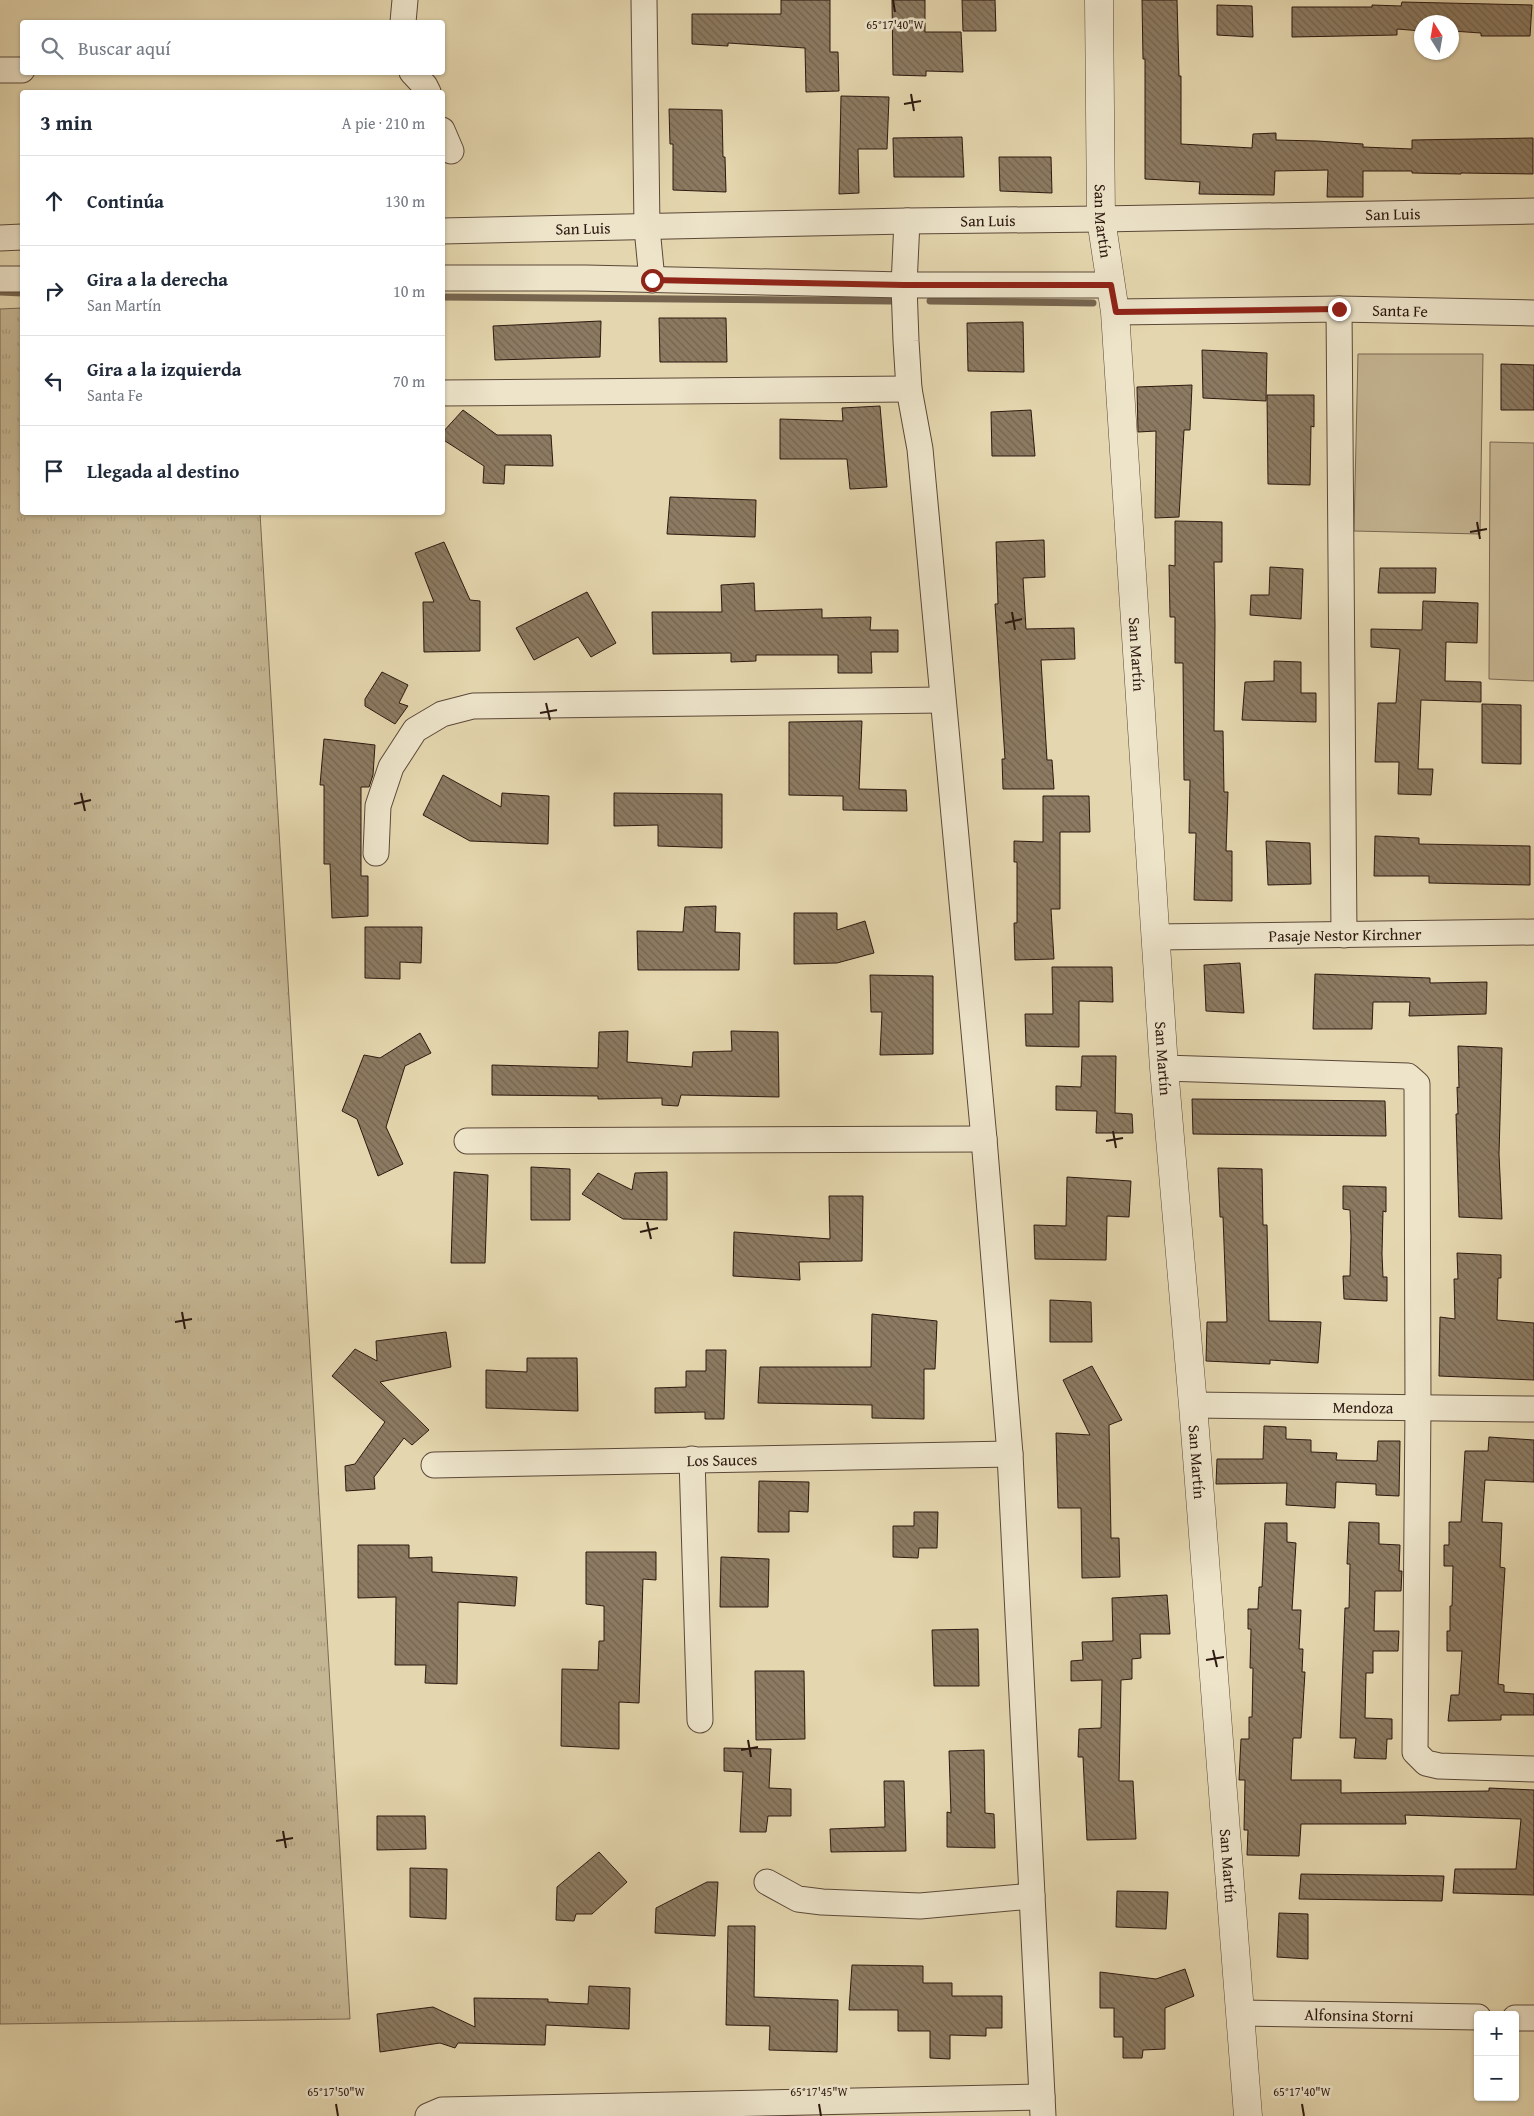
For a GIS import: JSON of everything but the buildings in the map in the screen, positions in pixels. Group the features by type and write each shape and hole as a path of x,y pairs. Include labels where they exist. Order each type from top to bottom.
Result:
{"street":[{"path":"403,20 406,0"},
{"path":"644,0 648,228 652,280"},
{"name":"San Martín","path":"1099,0 1101,219 1116,312 1164,1068 1193,1405 1248,2116"},
{"path":"0,70 20,70"},
{"path":"415,75 427,90"},
{"name":"San Luis","path":"445,231 906,221 1534,211"},
{"path":"428,2116 442,2110 1042,2107 1010,1454 984,1139 920,449 909,389 904,285 906,221"},
{"path":"0,238 20,237"},
{"path":"445,278 904,285 1111,285"},
{"path":"0,279 20,279"},
{"path":"1339,309 1344,936"},
{"name":"Santa Fe","path":"1116,312 1339,309 1534,313"},
{"path":"445,393 909,389"},
{"path":"376,854 378,806 391,767 415,730 442,714 473,706 942,700"},
{"name":"Pasaje Nestor Kirchner","path":"1155,937 1534,932"},
{"path":"1164,1068 1408,1076 1417,1084 1418,1406 1415,1752 1426,1763 1439,1766 1534,1769"},
{"path":"467,1141 984,1139"},
{"name":"Mendoza","path":"1193,1405 1534,1408"},
{"name":"Los Sauces","path":"434,1465 1010,1454"},
{"path":"692,1459 700,1720"},
{"path":"767,1882 798,1899 822,1902 920,1906 1032,1896"},
{"name":"Alfonsina Storni","path":"1240,2013 1474,2017"},
{"path":"1519,2018 1534,2018"}],"green space":[{"path":"20,308 20,515 260,515 350,2019 0,2024 0,309"},
{"path":"1358,354 1483,354 1480,534 1354,531"},
{"path":"1490,442 1534,443 1534,681 1489,679"}],"waterway":[{"path":"0,292 20,293"},
{"path":"445,297 892,301"},
{"path":"930,301 1093,303"}],"route":[{"path":"652,280 904,285 1111,285 1114,310 1116,312 1339,309"}]}
